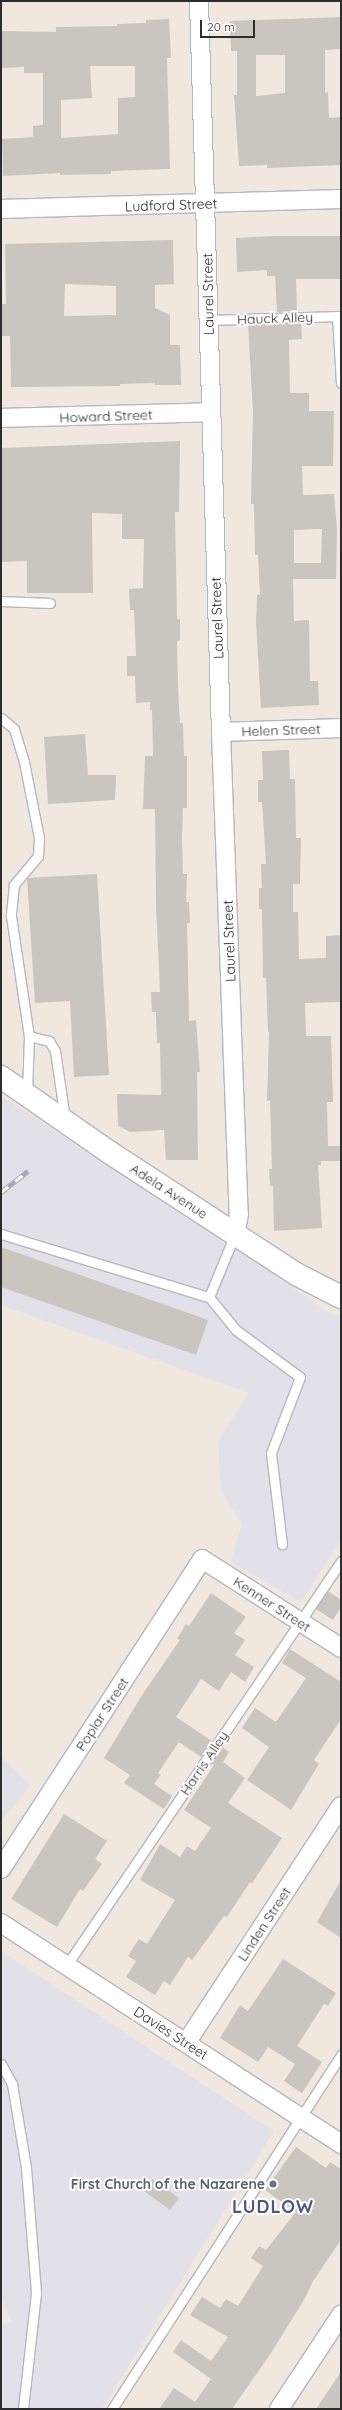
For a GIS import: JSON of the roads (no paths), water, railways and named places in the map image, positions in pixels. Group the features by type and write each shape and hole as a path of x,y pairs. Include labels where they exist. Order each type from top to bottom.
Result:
{"street":[{"name":"Laurel Street","path":"199,1 221,732 239,1214 235,1234"},
{"name":"Ludford Street","path":"1,209 341,199"},
{"name":"Howard Street","path":"1,418 211,412"},
{"name":"Helen Street","path":"221,732 341,728"},
{"name":"Adela Avenue","path":"1,1077 66,1123 298,1275 341,1297"},
{"name":"Kenner Street","path":"202,1559 341,1648"},
{"name":"Poplar Street","path":"1,1869 202,1559"},
{"name":"Linden Street","path":"186,2043 341,1806"},
{"name":"Davies Street","path":"1,1923 341,2144"},
{"path":"279,2409 341,2315"}],"lane":[{"name":"Hauck Alley","path":"208,320 339,316"},
{"path":"339,316 341,383"},
{"path":"1,601 50,603"},
{"path":"1,718 14,729 24,762 39,838 38,856 14,885 12,916 29,1036 27,1096"},
{"path":"29,1036 49,1041 55,1051 66,1123"},
{"path":"1,1234 209,1297 236,1330 300,1377 271,1453 282,1544"},
{"path":"209,1297 235,1234"},
{"name":"Harris Alley","path":"66,1966 299,1621 340,1564"},
{"path":"112,2409 299,2117 341,2055"},
{"path":"1,2064 12,2084 26,2168 36,2293 23,2409"}],"railway":[{"path":"1,1192 28,1171"}],"place":[{"name":"First Church of the Nazarene","path":"273,2184"}],"district":[{"name":"LUDLOW","path":"273,2207"}]}
